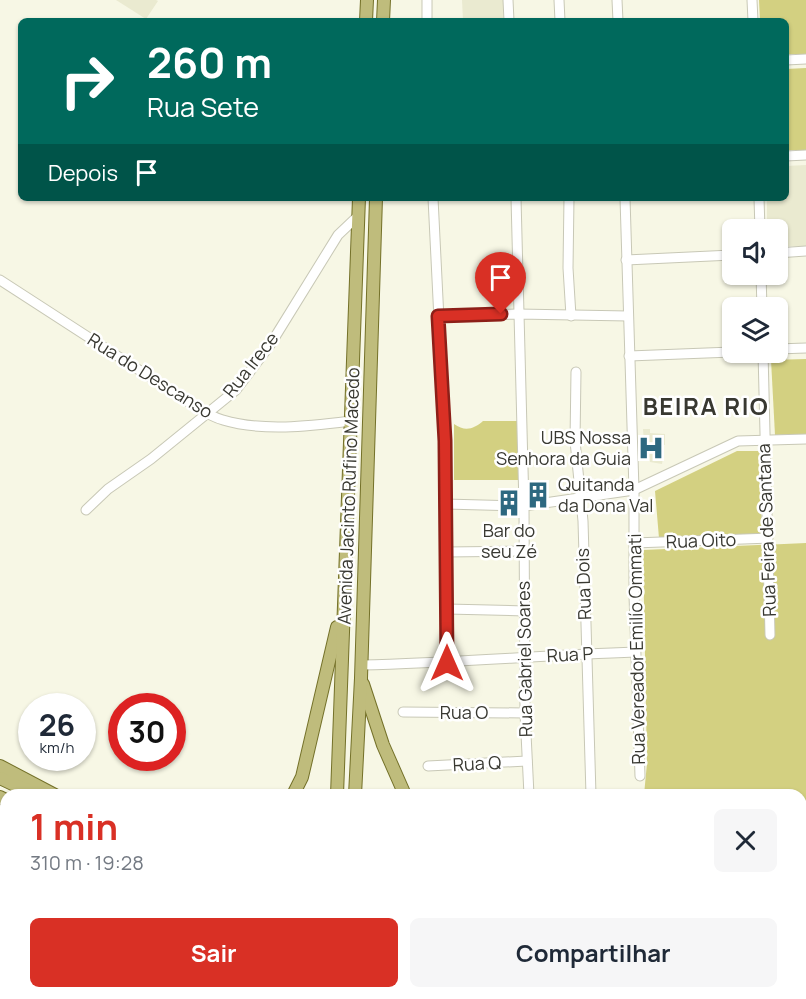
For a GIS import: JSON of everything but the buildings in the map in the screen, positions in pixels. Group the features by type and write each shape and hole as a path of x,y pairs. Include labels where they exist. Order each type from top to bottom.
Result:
{"main road":[{"path":"366,18 367,0"},
{"path":"383,18 384,0"},
{"name":"Avenida Jacinto Rufino Macedo","path":"337,789 359,201"},
{"name":"Avenida Jacinto Rufino Macedo","path":"355,789 362,672 376,201"},
{"path":"354,347 360,338 367,341 369,402"},
{"path":"349,463 355,523 360,523 366,513"},
{"path":"296,789 305,766 344,600"},
{"path":"362,672 382,745 402,789"},
{"path":"0,766 43,789"},
{"path":"0,778 25,789"}],"street":[{"path":"427,0 428,18"},
{"path":"508,0 509,18"},
{"path":"559,0 560,18"},
{"path":"617,0 618,18"},
{"path":"752,0 753,18"},
{"path":"789,60 806,59"},
{"path":"789,156 806,155"},
{"path":"433,201 444,406 447,663"},
{"name":"Rua Gabriel Soares","path":"516,201 524,506 525,713 529,789"},
{"path":"569,201 568,268 571,316"},
{"name":"Rua Vereador Emilío Ommati","path":"625,201 640,776"},
{"path":"759,201 760,219"},
{"name":"Rua Irece","path":"86,510 108,489 152,459 237,390 276,335 338,235 358,216"},
{"path":"788,252 806,251"},
{"path":"626,260 722,255"},
{"name":"Rua do Descanso","path":"0,280 222,420 251,425 285,426 351,422"},
{"path":"438,316 518,314 628,316"},
{"path":"788,349 806,348"},
{"path":"629,356 722,352"},
{"name":"Rua Feira de Santana","path":"763,363 770,635"},
{"name":"Rua Dois","path":"576,372 575,441 581,498 591,789"},
{"path":"445,504 524,506 634,490 738,441 806,439"},
{"name":"Rua Oito","path":"634,543 768,538"},
{"path":"446,552 524,551"},
{"path":"447,609 525,611"},
{"name":"Rua P","path":"362,672 525,657 635,652"},
{"name":"Rua O","path":"404,712 525,713"},
{"name":"Rua Q","path":"428,766 527,761"}],"shaded area":[{"path":"116,0 158,1 144,18"},
{"path":"462,0 503,0 503,18 463,18"},
{"path":"759,0 806,0 806,54 789,54 789,18 760,18"},
{"path":"806,68 806,150 789,150 789,69"},
{"path":"806,165 806,246 788,246 788,219 767,219 767,201 789,201 789,166"},
{"path":"806,359 806,434 775,435 771,363 788,363 788,360"},
{"path":"483,421 518,421 518,480 454,480 454,424 462,428 469,428"},
{"name":"UBS Nossa Senhora da Guia","path":"643,429 650,429 650,433 665,434 665,445 659,445 658,441 658,451 664,451 662,464 650,462 649,456 645,455"},
{"path":"737,451 760,451 762,534 659,538 655,491"},
{"path":"806,543 806,789 645,789 647,763 643,550"}],"place":[{"name":"UBS Nossa Senhora da Guia","path":"651,448"},
{"name":"Quitanda da Dona Val","path":"538,495"},
{"name":"Bar do seu Zé","path":"509,503"}],"district":[{"name":"BEIRA RIO","path":"706,407"}],"route":[{"path":"447,663 445,441 438,316 501,314"}]}
